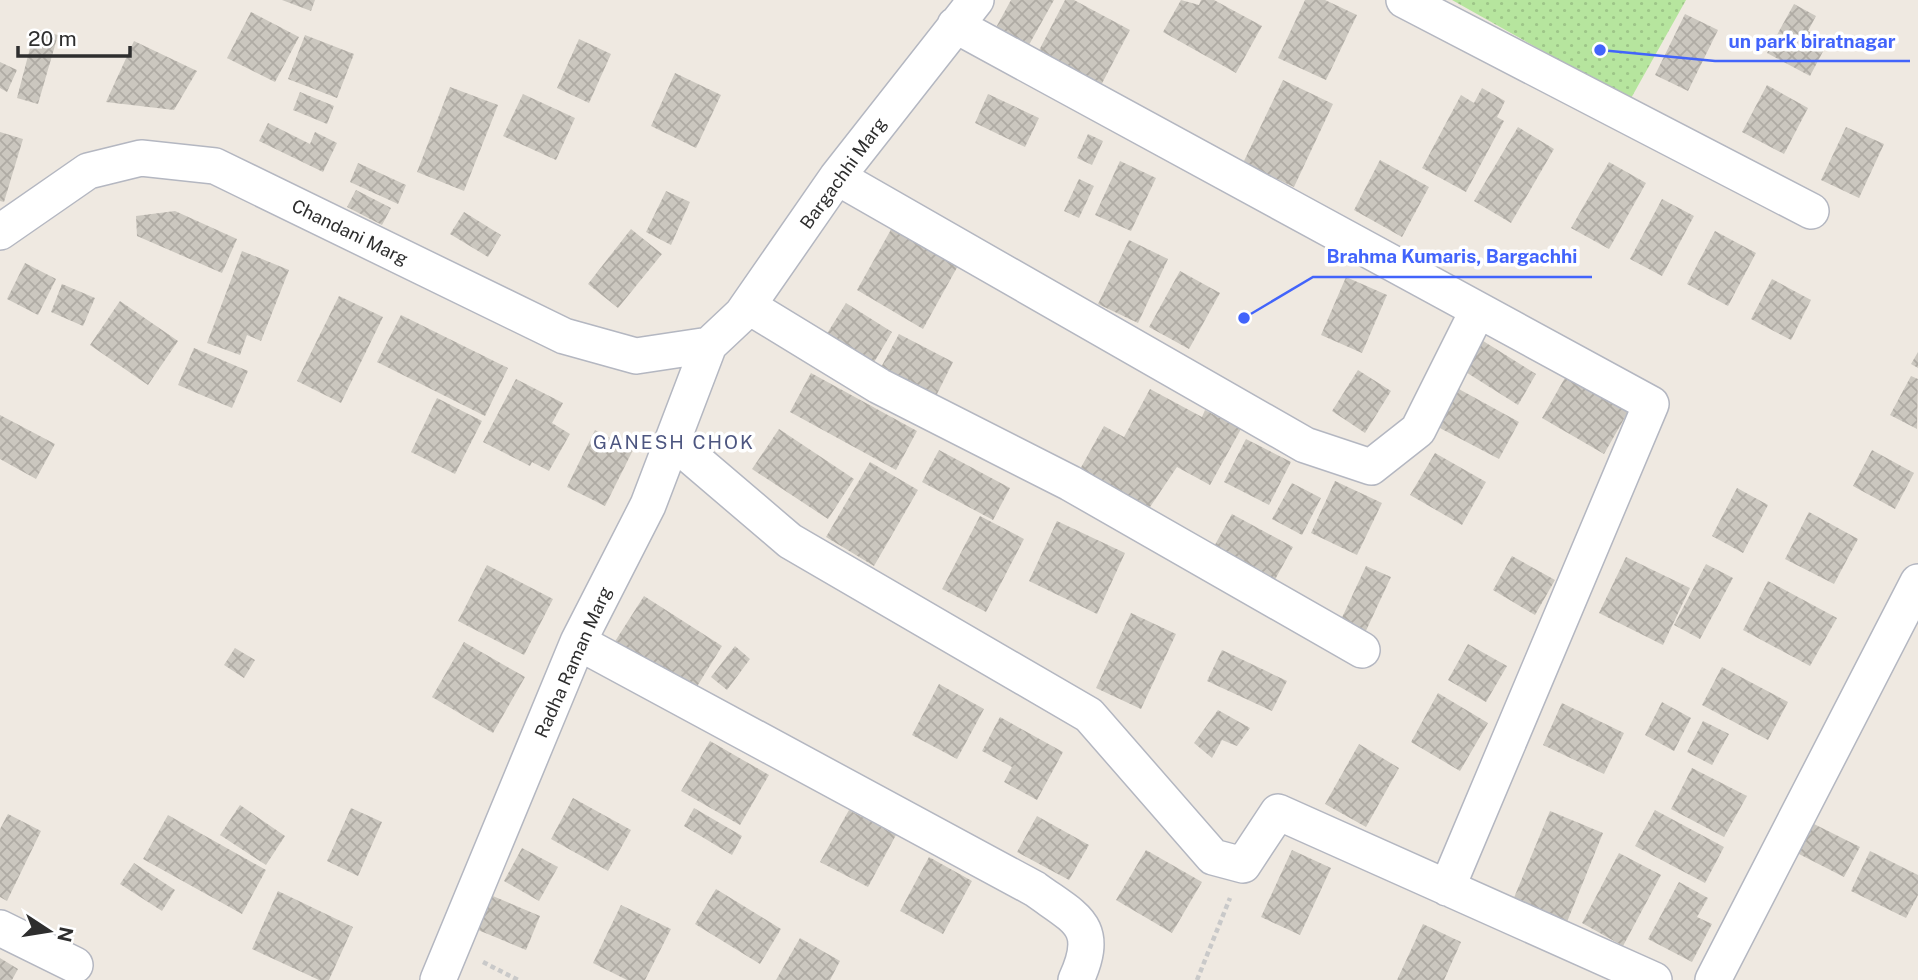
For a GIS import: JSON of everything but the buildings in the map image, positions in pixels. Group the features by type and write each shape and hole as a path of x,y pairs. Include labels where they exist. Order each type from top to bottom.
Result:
{"street":[{"path":"1404,0 1811,211"},
{"path":"965,12 1477,312 1651,404 1447,888"},
{"name":"Bargachhi Marg","path":"709,345 748,306 837,177 965,12"},
{"name":"Chandani Marg","path":"1,228 88,171 141,158 215,166 564,336 636,356 709,345"},
{"path":"837,177 1305,444 1371,467 1418,430 1477,312"},
{"path":"748,306 879,386 1070,483 1362,650"},
{"name":"Radha Raman Marg","path":"438,980 578,642 648,505 709,345"},
{"path":"674,442 790,541 1089,715 1213,857 1243,865 1278,811 1654,980"},
{"path":"1713,980 1918,582"},
{"path":"578,642 1035,889 1080,922 1088,943 1087,957 1076,980"},
{"path":"0,928 75,965"}],"path":[{"path":"1197,980 1243,865"}],"green space":[{"path":"1452,0 1686,0 1630,100"}],"place":[{"name":"un park biratnagar","path":"1600,50"},
{"name":"Brahma Kumaris, Bargachhi","path":"1244,318"}],"district":[{"name":"GANESH CHOK","path":"674,442"}]}
